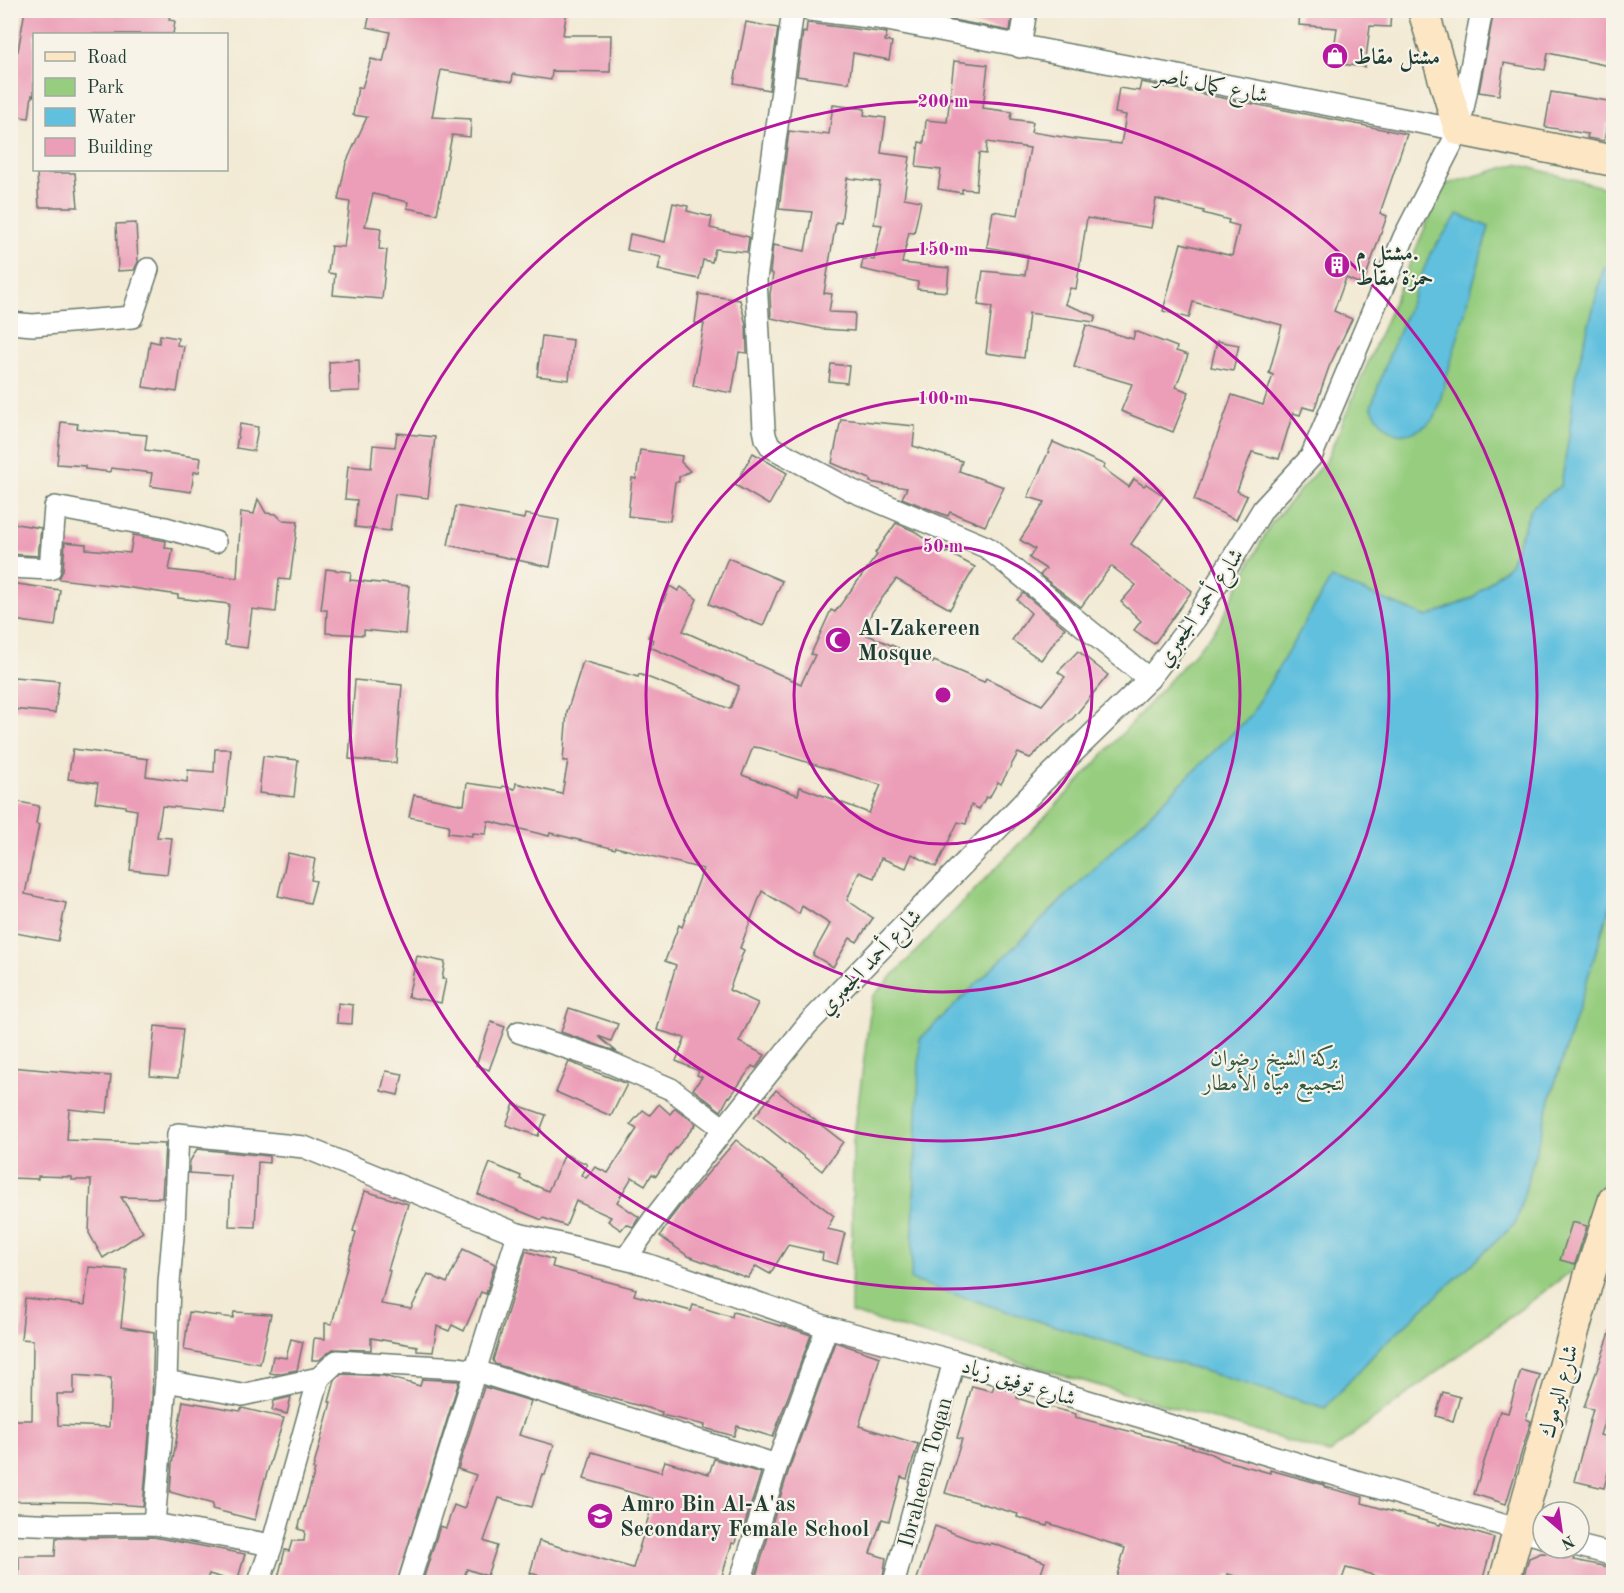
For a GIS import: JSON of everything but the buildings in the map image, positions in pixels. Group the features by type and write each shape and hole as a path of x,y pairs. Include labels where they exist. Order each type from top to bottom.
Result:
{"street":[{"path":"793,10 756,279 766,439 771,447 853,491 987,547 1149,679"},
{"name":"شارع كمال ناصر","path":"810,10 878,14 1020,47 1614,161"},
{"path":"1020,47 1026,10"},
{"path":"1423,10 1459,130"},
{"name":"شارع أحمد الجعبري","path":"626,1258 653,1220 807,1025 1044,781 1149,679 1196,618 1263,508 1311,457 1404,237 1459,130 1482,10"},
{"path":"10,323 33,325 132,316 148,270"},
{"path":"10,567 50,569 55,507 166,528 215,542"},
{"path":"519,1032 604,1060 671,1089 724,1129"},
{"name":"شارع توفيق زياد","path":"166,1381 178,1134 304,1148 518,1234 626,1258 826,1326 1531,1534"},
{"name":"شارع اليرموك","path":"1539,1500 1588,1276 1614,1199"},
{"path":"410,1582 518,1234"},
{"path":"740,1582 777,1465 826,1326"},
{"path":"154,1524 166,1381 242,1395 319,1378 338,1361 476,1371 777,1465"},
{"name":"Ibraheem Toqan","path":"894,1582 954,1362"},
{"path":"259,1582 272,1545 319,1378"},
{"path":"10,1523 154,1524 272,1545"},
{"name":"شارع اليرموك","path":"1504,1582 1531,1534"},
{"path":"1591,1549 1614,1554"}],"green space":[{"name":"بركة الشيخ رضوان لتجميع مياه الأمطار","path":"1517,164 1613,190 1614,1151 1582,1263 1329,1453 851,1313 853,1143 872,997 1083,777 1216,629 1270,525 1327,459 1443,185"}],"water":[{"path":"1458,214 1489,227 1435,418 1416,431 1400,434 1385,426 1371,407 1430,254"},
{"name":"بركة الشيخ رضوان لتجميع مياه الأمطار","path":"1604,267 1614,270 1613,897 1552,1093 1516,1223 1379,1349 1325,1408 911,1280 920,1039 1251,715 1331,578 1427,617 1472,598 1510,564 1531,508 1561,485 1575,378"}],"place":[{"name":"مشتل مقاط","path":"1335,56"},
{"name":"مشتل م. حمزة مقاط","path":"1337,265"},
{"name":"Al-Zakereen Mosque","path":"838,640"},
{"name":"Amro Bin Al-A'as Secondary Female School","path":"600,1516"}]}
